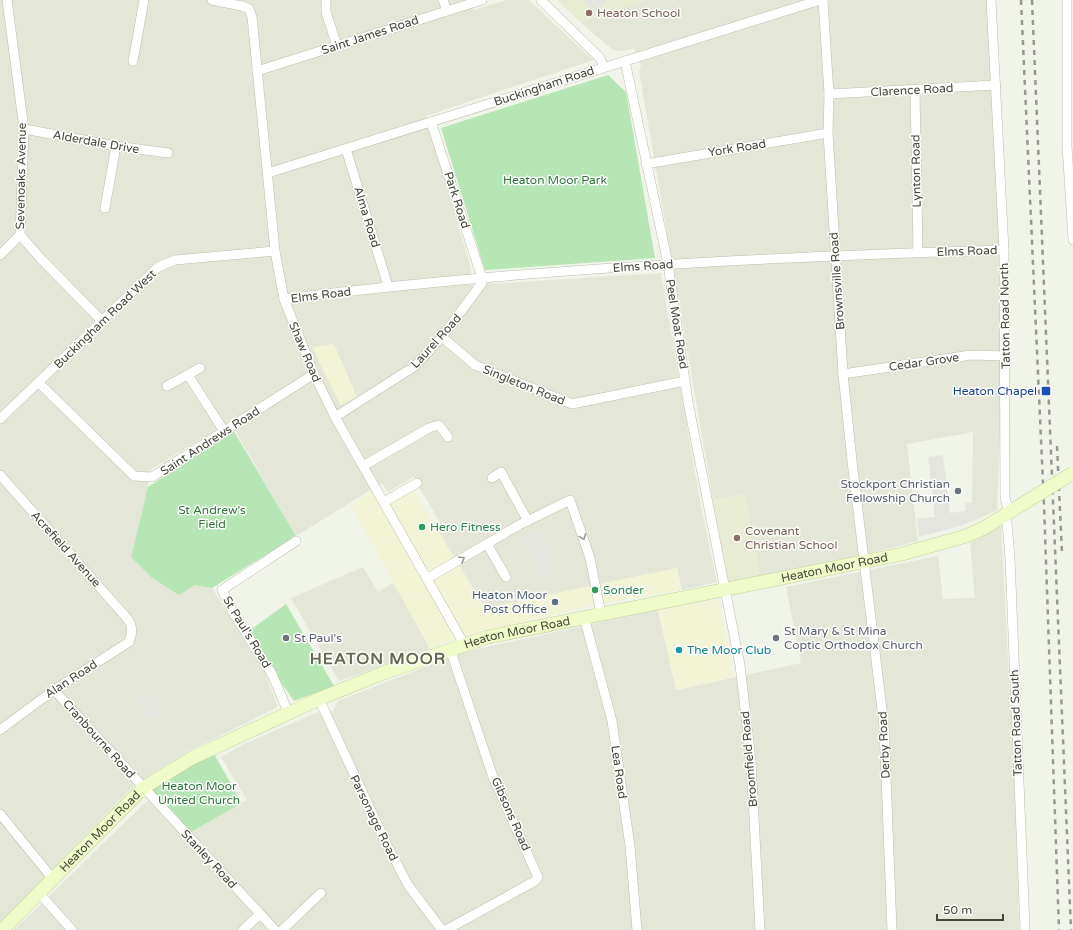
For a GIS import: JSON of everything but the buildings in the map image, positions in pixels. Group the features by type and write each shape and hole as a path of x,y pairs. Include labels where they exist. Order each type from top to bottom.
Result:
{"main road":[{"name":"Heaton Moor Road","path":"2,930 144,788 192,758 288,712 383,672 488,637 864,562 938,545 978,531 1073,473"}],"street":[{"name":"Sevenoaks Avenue","path":"7,0 24,129 20,235 101,320"},
{"path":"133,61 144,0"},
{"name":"Shaw Road","path":"212,0 242,6 249,9 252,17 275,251 284,299 314,374 335,417 428,578 464,644"},
{"path":"326,0 326,12 337,46"},
{"path":"443,0 447,11"},
{"name":"Saint James Road","path":"257,71 482,0"},
{"path":"541,0 600,58 604,67"},
{"name":"Buckingham Road","path":"268,173 820,0"},
{"name":"Brownsville Road","path":"823,0 828,94 828,133 843,374 864,562"},
{"name":"Tatton Road North","path":"991,0 1004,250 1006,514"},
{"path":"1067,0 1070,34 1070,146 1073,240"},
{"name":"Peel Moat Road","path":"625,61 668,264 685,381 724,589"},
{"name":"Clarence Road","path":"828,94 996,85"},
{"name":"Lynton Road","path":"915,90 918,252"},
{"name":"Park Road","path":"432,122 482,278"},
{"name":"Alderdale Drive","path":"24,129 116,146 168,153"},
{"name":"York Road","path":"646,164 828,133"},
{"path":"105,208 116,146"},
{"name":"Alma Road","path":"346,149 388,286"},
{"path":"0,255 20,235"},
{"name":"Elms Road","path":"284,299 388,286 668,264 835,255 1004,250"},
{"name":"Buckingham Road West","path":"0,419 39,383 101,320 158,267 175,260 275,251"},
{"name":"Laurel Road","path":"335,417 415,366 442,337 477,292 482,283 482,278"},
{"name":"Singleton Road","path":"442,337 475,365 572,404 685,381"},
{"name":"Cedar Grove","path":"843,374 971,355 1006,356"},
{"path":"167,386 200,368"},
{"name":"Saint Andrews Road","path":"39,383 134,476 152,478 314,374"},
{"path":"188,375 224,431"},
{"path":"363,466 429,428 439,425 448,437"},
{"path":"492,478 501,472 528,521"},
{"name":"Acrefield Avenue","path":"0,475 132,624"},
{"path":"384,502 416,483"},
{"path":"428,578 528,521 570,500 590,558 601,614"},
{"name":"Tatton Road South","path":"1006,514 1010,558 1024,930"},
{"name":"St Paul's Road","path":"288,712 272,674 234,614 222,590 296,541"},
{"path":"487,544 506,577"},
{"name":"Derby Road","path":"864,562 884,726 892,930"},
{"name":"Broomfield Road","path":"724,589 740,665 751,761 760,930"},
{"name":"Lea Road","path":"584,617 612,722 630,846 637,930"},
{"name":"Alan Road","path":"0,730 54,690 129,642 132,635 132,624"},
{"name":"Gibsons Road","path":"446,930 536,881 538,877 493,777 450,649"},
{"name":"Cranbourne Road","path":"54,690 144,788"},
{"name":"Parsonage Road","path":"319,699 386,843 408,885 442,930"},
{"name":"Stanley Road","path":"144,788 275,930"},
{"path":"0,814 53,879"},
{"path":"39,893 72,930"},
{"path":"282,930 321,893"},
{"path":"243,930 260,914"}],"shaded area":[{"path":"0,0 471,0 473,10 507,0 529,0 593,60 426,116 471,268 471,285 661,273 700,502 717,582 682,590 677,568 485,608 435,526 440,522 413,477 388,492 382,483 296,536 230,422 150,470 148,487 131,557 195,585 212,588 265,673 278,707 185,753 134,785 0,923"},
{"name":"Heaton School","path":"557,0 647,0 580,22"},
{"path":"583,0 607,0 595,12"},
{"path":"647,0 987,0 996,135 1003,359 997,510 978,519 976,502 972,503 973,432 907,444 918,541 859,556 760,576 745,494 713,500 639,71 641,65 634,48 623,51 613,50 580,22"},
{"path":"334,344 357,397 340,405 312,347"},
{"path":"943,455 950,513 966,511 965,503 976,502 978,519 960,526 919,537 917,519 935,517 928,457"},
{"path":"408,482 485,608 677,568 682,590 594,605 477,633 443,643 430,649 351,506 376,489 381,498"},
{"name":"Covenant Christian School","path":"745,494 760,576 728,582 713,500"},
{"path":"1001,526 1015,789 1019,930 14,930 149,799 189,833 247,800 221,757 246,743 316,713 333,711 338,701 463,652 658,610 676,690 801,663 786,587 938,556 943,599 975,598 970,543"},
{"path":"538,529 544,540 538,544 541,550 548,546 555,560 548,564 552,570 542,576 521,539"},
{"path":"363,567 378,592 394,582 430,649 339,681 291,598"},
{"path":"718,599 733,677 676,690 658,610"},
{"path":"146,693 150,699 155,696 164,713 149,721 137,699"}],"green space":[{"name":"Heaton Moor Park","path":"608,75 626,92 655,258 485,270 441,128"},
{"name":"St Andrew's Field","path":"233,430 296,536 212,588 195,585 179,595 151,577 131,557 148,487"},
{"path":"286,604 334,686 294,701 246,633"},
{"name":"Heaton Moor United Church","path":"214,754 242,803 189,833 149,788 192,762"}],"railway":[{"path":"1021,0 1044,505 1059,930"},
{"path":"1032,0 1071,930"},
{"path":"1057,446 1062,553"}],"place":[{"name":"Heaton School","path":"589,13"},
{"name":"Heaton Chapel","path":"1046,391"},
{"name":"Stockport Christian Fellowship Church","path":"958,491"},
{"name":"Hero Fitness","path":"422,527"},
{"name":"Covenant Christian School","path":"737,538"},
{"name":"Sonder","path":"595,590"},
{"name":"Heaton Moor Post Office","path":"555,602"},
{"name":"St Paul's","path":"286,638"},
{"name":"St Mary & St Mina Coptic Orthodox Church","path":"776,638"},
{"name":"The Moor Club","path":"679,650"}],"district":[{"name":"HEATON MOOR","path":"378,658"}]}
